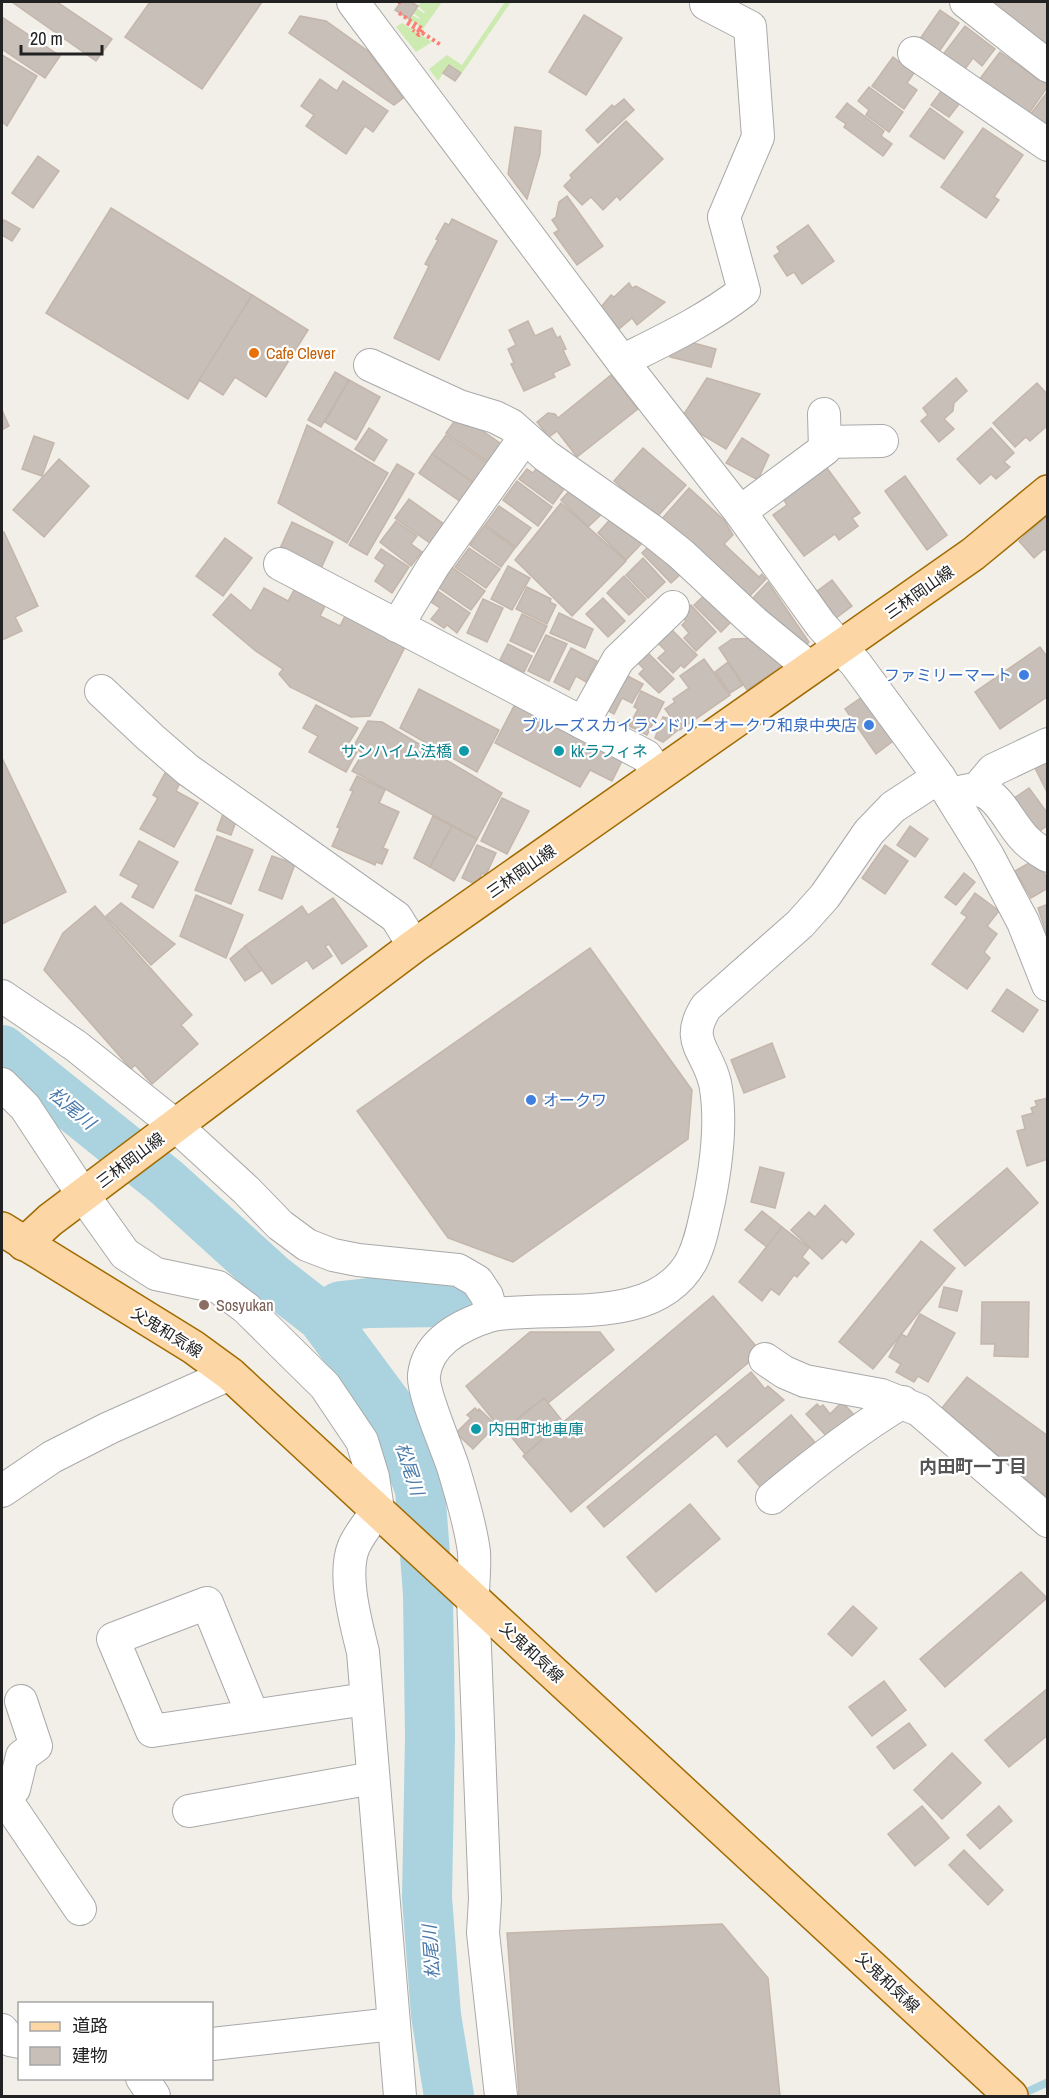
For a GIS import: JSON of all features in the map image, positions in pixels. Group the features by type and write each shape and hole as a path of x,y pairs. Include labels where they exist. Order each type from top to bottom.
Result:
{"main road":[{"name":"三林岡山線","path":"13,1237 50,1220 414,946 973,554 1047,492"},
{"name":"父鬼和気線","path":"13,1237 193,1347 230,1374 1011,2097"}],"street":[{"path":"353,2 622,361 740,512 821,625 856,664 956,787 988,856 1023,922 1047,985"},
{"path":"966,2 1047,66"},
{"path":"622,361 724,307 756,295 724,217 763,159 758,137 760,21 705,4"},
{"path":"914,53 1047,145"},
{"path":"370,365 459,406 495,417 511,425 546,456 681,554 754,622 810,668"},
{"path":"740,512 825,448 825,428 882,441"},
{"path":"397,626 434,565 515,451 526,439"},
{"path":"280,564 646,756 658,773"},
{"path":"583,723 618,660 673,607"},
{"path":"101,691 188,770 396,916 414,946"},
{"path":"501,2097 483,1933 485,1899 467,1592 474,1551 453,1468 426,1391 424,1376 435,1349 446,1336 469,1322 515,1311 595,1309 642,1302 658,1294 681,1277 691,1262 701,1238 711,1189 717,1123 715,1082 695,1034 698,1020 706,1007 800,924 825,896 868,832 893,807 956,787 1047,744"},
{"path":"956,787 991,795 1026,840 1047,856"},
{"path":"2,996 76,1046 170,1129 246,1190 280,1225 307,1245 333,1255 358,1260 458,1269 477,1281 487,1296 492,1315"},
{"path":"2,1084 25,1107 87,1192 125,1254 156,1274 219,1287 246,1308 325,1386 362,1441 385,1516 354,1545 349,1564 354,1610 363,1652 400,2097"},
{"path":"765,1359 784,1372 805,1381 881,1395 919,1410 1047,1521"},
{"path":"2,1491 52,1457 100,1432 230,1374"},
{"path":"772,1498 827,1453 871,1421 903,1402"},
{"path":"253,1716 207,1603 113,1639 152,1731 253,1716 366,1699"},
{"path":"21,1701 36,1746 22,1756 14,1789 2,1792 80,1909"},
{"path":"189,1811 373,1778"},
{"path":"213,2044 393,2024"},
{"path":"2,2030 10,2040 18,2042"},
{"path":"143,2080 154,2097"}],"green space":[{"path":"421,2 442,2 423,29 409,19 412,15 420,18 413,13 416,8 425,12 418,6"},
{"path":"505,2 511,2 462,73 449,65 438,81 429,69 447,55 462,65"},
{"path":"402,23 432,42 416,52 396,27"}],"building":[{"path":"12,2 57,2 112,39 96,61"},
{"path":"150,2 262,2 202,89 125,37"},
{"path":"401,2 411,2 418,6 409,19 395,10"},
{"path":"985,2 1048,2 1048,49"},
{"path":"940,10 959,23 936,56 917,43"},
{"path":"584,15 622,38 586,95 549,72"},
{"path":"300,16 326,21 368,51 403,98 394,105 289,33"},
{"path":"2,17 60,56 45,78 2,49"},
{"path":"965,26 995,49 982,66 973,58 962,73 941,57"},
{"path":"1000,52 1048,86 1025,119 976,84"},
{"path":"2,55 37,76 7,126 2,122"},
{"path":"893,57 914,73 907,83 917,90 904,109 872,86"},
{"path":"449,65 461,73 455,81 443,73"},
{"path":"320,79 337,91 343,81 388,111 373,132 365,126 346,154 306,126 314,115 301,106"},
{"path":"945,86 963,99 949,117 931,105"},
{"path":"869,87 903,112 889,132 866,115 869,110 858,101"},
{"path":"1048,91 1048,134 1027,119"},
{"path":"624,99 634,110 598,143 586,130 612,105 614,107"},
{"path":"847,103 884,131 881,136 892,144 883,156 844,127 846,124 836,117"},
{"path":"930,108 963,132 944,159 910,136"},
{"path":"626,121 663,159 620,200 617,196 603,210 591,197 582,205 564,186 572,178 570,175"},
{"path":"515,127 541,131 540,154 527,199 508,174"},
{"path":"983,128 1023,155 994,197 999,200 986,218 941,187"},
{"path":"38,156 59,171 33,208 12,193"},
{"path":"567,196 603,246 577,265 554,233 559,230 552,220 556,217 559,202"},
{"path":"111,208 252,295 188,399 46,313"},
{"path":"452,219 497,241 439,360 394,338 429,266 425,264 438,240 436,239 445,223 449,225"},
{"path":"4,220 20,229 12,241 2,235"},
{"path":"808,225 834,261 802,284 794,272 787,276 774,256 780,252 777,247"},
{"path":"629,283 632,288 636,286 665,302 637,325 632,318 619,329 601,307 611,295 614,297"},
{"name":"Cafe Clever","path":"252,295 308,330 266,397 235,377 223,395 199,380"},
{"path":"528,321 535,336 552,328 557,338 560,336 570,365 553,373 555,377 524,391 511,364 514,363 508,349 516,345 509,330"},
{"path":"675,338 716,349 711,367 670,357"},
{"path":"335,372 349,380 321,427 308,420"},
{"path":"611,375 638,409 577,457 557,431 549,437 537,422 548,413 555,414 558,418"},
{"path":"707,378 760,394 726,449 699,433 684,414"},
{"path":"956,378 967,391 954,403 953,411 944,419 954,429 939,442 921,421 928,415 923,408"},
{"path":"349,380 380,397 356,440 325,422"},
{"path":"1037,383 1048,395 1048,425 1030,441 1026,437 1015,447 993,423"},
{"path":"2,410 9,426 2,430"},
{"path":"456,419 467,426 470,422 504,446 491,464 446,433"},
{"path":"307,425 388,473 347,543 278,503"},
{"path":"369,428 387,440 374,461 355,449"},
{"path":"991,428 1014,453 1004,462 1010,467 996,479 991,474 980,484 957,459"},
{"path":"446,435 491,466 477,485 432,454"},
{"path":"34,436 54,443 42,476 22,469"},
{"path":"742,438 769,455 758,480 726,463"},
{"path":"643,448 686,485 656,518 614,481"},
{"path":"432,454 477,485 464,504 419,473"},
{"path":"59,459 89,486 44,537 13,510"},
{"path":"542,461 570,481 553,504 519,479 527,469 533,473"},
{"path":"397,464 414,474 367,555 349,545"},
{"path":"824,464 860,513 852,518 858,526 839,540 835,534 804,556 773,515 787,505 781,495"},
{"path":"905,476 947,535 927,550 885,491"},
{"path":"517,481 552,507 538,526 503,500"},
{"path":"577,483 605,511 588,527 561,500"},
{"path":"689,488 724,520 733,535 724,544 759,577 762,574 766,579 746,600 660,521"},
{"path":"409,499 448,527 434,546 395,518"},
{"path":"561,503 626,561 572,616 515,560"},
{"path":"499,506 531,528 516,547 485,525"},
{"path":"614,515 643,542 626,560 598,533"},
{"path":"1048,515 1048,552 1044,549 1034,558 1019,541"},
{"path":"396,521 417,536 411,544 422,552 411,566 380,542"},
{"path":"292,522 333,542 319,573 278,553"},
{"path":"484,526 515,548 501,567 470,545"},
{"path":"4,532 38,606 15,617 22,631 2,640 2,533"},
{"path":"225,538 252,558 223,596 196,576"},
{"path":"653,542 686,569 671,583 642,553"},
{"path":"469,548 500,569 486,588 455,567"},
{"path":"381,549 409,567 392,593 375,581 385,565 375,558"},
{"path":"643,558 665,582 648,598 626,575"},
{"path":"449,565 485,591 471,610 435,585"},
{"path":"508,566 530,578 512,610 491,599"},
{"path":"624,576 646,599 629,615 607,593"},
{"path":"832,580 852,606 832,621 812,595"},
{"path":"768,582 809,642 803,647 750,601"},
{"path":"298,583 329,598 320,616 340,626 349,608 409,639 370,716 351,717 290,687 279,674 283,669 257,652 213,615 231,594 251,611 264,588 288,601"},
{"path":"527,587 551,599 550,602 556,605 547,624 516,609"},
{"path":"711,589 737,616 721,632 694,605"},
{"path":"438,591 470,613 457,633 447,625 444,628 431,619 440,608 431,602"},
{"path":"603,598 625,621 608,637 586,614"},
{"path":"483,599 503,608 487,642 467,633"},
{"path":"691,605 716,632 696,651 684,638 689,633 682,625 686,621 681,615"},
{"path":"559,613 593,629 585,648 550,633"},
{"path":"522,614 547,626 534,652 510,641"},
{"path":"671,629 697,655 684,668 681,665 673,673 658,658 666,651 657,642"},
{"path":"546,635 567,644 549,681 528,671"},
{"path":"764,638 788,662 747,690 719,648 732,639"},
{"path":"508,644 532,656 524,672 500,660"},
{"name":"ファミリーマート","path":"1040,647 1048,658 1048,696 1000,729 975,692"},
{"path":"571,648 597,661 586,682 576,676 569,690 554,682"},
{"path":"643,648 674,679 659,693 639,674 644,669 633,658"},
{"path":"704,659 730,695 680,730 665,709 675,702 673,699 689,688 680,676"},
{"path":"728,662 743,685 730,693 715,672"},
{"path":"620,672 643,684 632,703 622,698 614,714 601,707"},
{"name":"サンハイム法橋","path":"419,689 499,730 477,772 400,728"},
{"path":"641,691 664,702 647,735 629,726 638,709 634,707"},
{"name":"ブルーズスカイランドリーオークワ和泉中央店","path":"862,697 893,741 876,754 845,709"},
{"name":"kkラフィネ","path":"515,704 623,759 612,781 590,770 580,787 495,743"},
{"path":"316,705 358,728 347,746 357,752 346,772 309,752 318,736 303,728"},
{"path":"663,717 670,719 678,730 663,742 655,738"},
{"path":"368,721 382,722 502,793 477,839 352,771 363,753 353,747"},
{"path":"2,758 66,892 2,924"},
{"path":"1048,762 1048,794 1035,768"},
{"path":"165,773 181,781 176,791 198,803 174,847 140,829 158,798 153,795"},
{"path":"357,776 385,790 379,803 399,812 383,848 388,850 382,864 376,862 375,865 332,846 340,828 337,827 353,791 350,790"},
{"path":"1029,788 1048,814 1048,825 1034,835 1010,801"},
{"path":"502,798 529,811 507,854 481,841"},
{"path":"223,814 237,819 231,835 217,830"},
{"path":"433,816 452,826 430,867 414,858"},
{"path":"452,826 477,839 454,881 430,867"},
{"path":"910,826 928,839 915,857 897,845"},
{"path":"217,836 253,850 231,904 195,890"},
{"path":"139,841 178,862 153,908 132,897 139,885 120,875"},
{"path":"477,845 496,853 486,875 482,873 477,885 462,878"},
{"path":"885,845 908,861 885,894 862,878"},
{"path":"272,856 295,864 282,899 259,890"},
{"path":"1036,859 1048,880 1048,888 1031,898 1015,871"},
{"path":"964,873 975,882 956,905 945,897"},
{"path":"975,893 999,911 987,926 997,934 984,952 990,958 967,989 932,964 967,917 961,913"},
{"path":"196,895 243,915 226,958 180,936"},
{"path":"333,898 367,946 342,964 329,944 325,946 332,956 313,969 307,960 272,984 245,946 302,906 308,915"},
{"path":"121,903 175,944 151,965 106,916"},
{"path":"1048,904 1048,932 1046,933 1038,908"},
{"path":"95,906 192,1015 181,1025 198,1044 152,1084 135,1065 131,1069 44,970 63,933"},
{"path":"245,946 262,970 245,981 230,959"},
{"name":"オークワ","path":"590,948 692,1090 688,1139 513,1262 448,1238 357,1111"},
{"path":"1007,989 1038,1010 1023,1032 992,1011"},
{"path":"772,1043 785,1077 744,1093 731,1060"},
{"path":"1048,1098 1048,1159 1027,1166 1017,1131 1025,1129 1022,1116 1033,1113 1031,1108 1037,1106 1035,1101"},
{"path":"760,1167 784,1173 775,1208 751,1202"},
{"path":"1007,1168 1038,1203 965,1266 934,1230"},
{"path":"825,1205 854,1234 846,1243 842,1239 822,1259 791,1230 809,1212 815,1217"},
{"path":"762,1211 782,1227 767,1247 745,1230"},
{"path":"782,1227 809,1248 802,1257 809,1263 797,1277 794,1275 779,1295 771,1289 762,1301 739,1282"},
{"path":"921,1241 955,1268 873,1369 839,1342"},
{"path":"944,1287 962,1291 957,1311 939,1307"},
{"path":"713,1296 761,1352 571,1512 523,1456"},
{"path":"982,1302 1029,1302 1028,1357 994,1356 995,1344 981,1344"},
{"path":"920,1314 955,1333 928,1382 918,1376 914,1382 896,1372 901,1364 889,1357 901,1334 907,1337"},
{"path":"530,1332 600,1332 614,1350 548,1403 544,1398 502,1431 466,1386"},
{"path":"751,1372 765,1389 768,1386 784,1400 727,1447 716,1434 604,1527 587,1507"},
{"path":"967,1377 1048,1436 1048,1498 942,1408"},
{"path":"544,1398 563,1422 525,1454 505,1429"},
{"path":"842,1402 857,1418 831,1441 806,1414 817,1404 820,1407 823,1405 830,1414"},
{"name":"内田町地車庫","path":"475,1408 496,1425 473,1449 456,1433 471,1418 467,1415"},
{"path":"791,1415 820,1448 767,1495 738,1461"},
{"path":"690,1504 720,1539 656,1592 627,1557"},
{"path":"1021,1572 1047,1598 945,1687 920,1659"},
{"path":"853,1606 877,1628 852,1656 828,1634"},
{"path":"884,1681 906,1710 872,1736 849,1707"},
{"path":"1048,1688 1048,1735 1009,1767 985,1740"},
{"path":"909,1723 926,1745 894,1769 877,1747"},
{"path":"952,1753 981,1783 942,1819 914,1790"},
{"path":"922,1806 949,1838 915,1866 888,1834"},
{"path":"999,1806 1012,1821 980,1849 967,1835"},
{"path":"964,1850 1003,1890 988,1905 949,1865"},
{"path":"722,1924 768,1978 780,2096 519,2096 507,1933"}],"waterway":[{"name":"松尾川","path":"2,1050 166,1182 273,1279 322,1317 388,1406 420,1489 428,1594 430,1737 427,1898 436,2015 449,2096"},
{"path":"322,1317 341,1306 369,1303 447,1302"},
{"path":"1018,2096 1048,2082"}],"place":[{"name":"Cafe Clever","path":"254,353"},
{"name":"ファミリーマート","path":"1024,675"},
{"name":"ブルーズスカイランドリーオークワ和泉中央店","path":"869,725"},
{"name":"サンハイム法橋","path":"464,751"},
{"name":"kkラフィネ","path":"559,751"},
{"name":"オークワ","path":"531,1100"},
{"name":"Sosyukan","path":"204,1305"},
{"name":"内田町地車庫","path":"476,1429"}],"district":[{"name":"内田町一丁目","path":"973,1466"}]}
